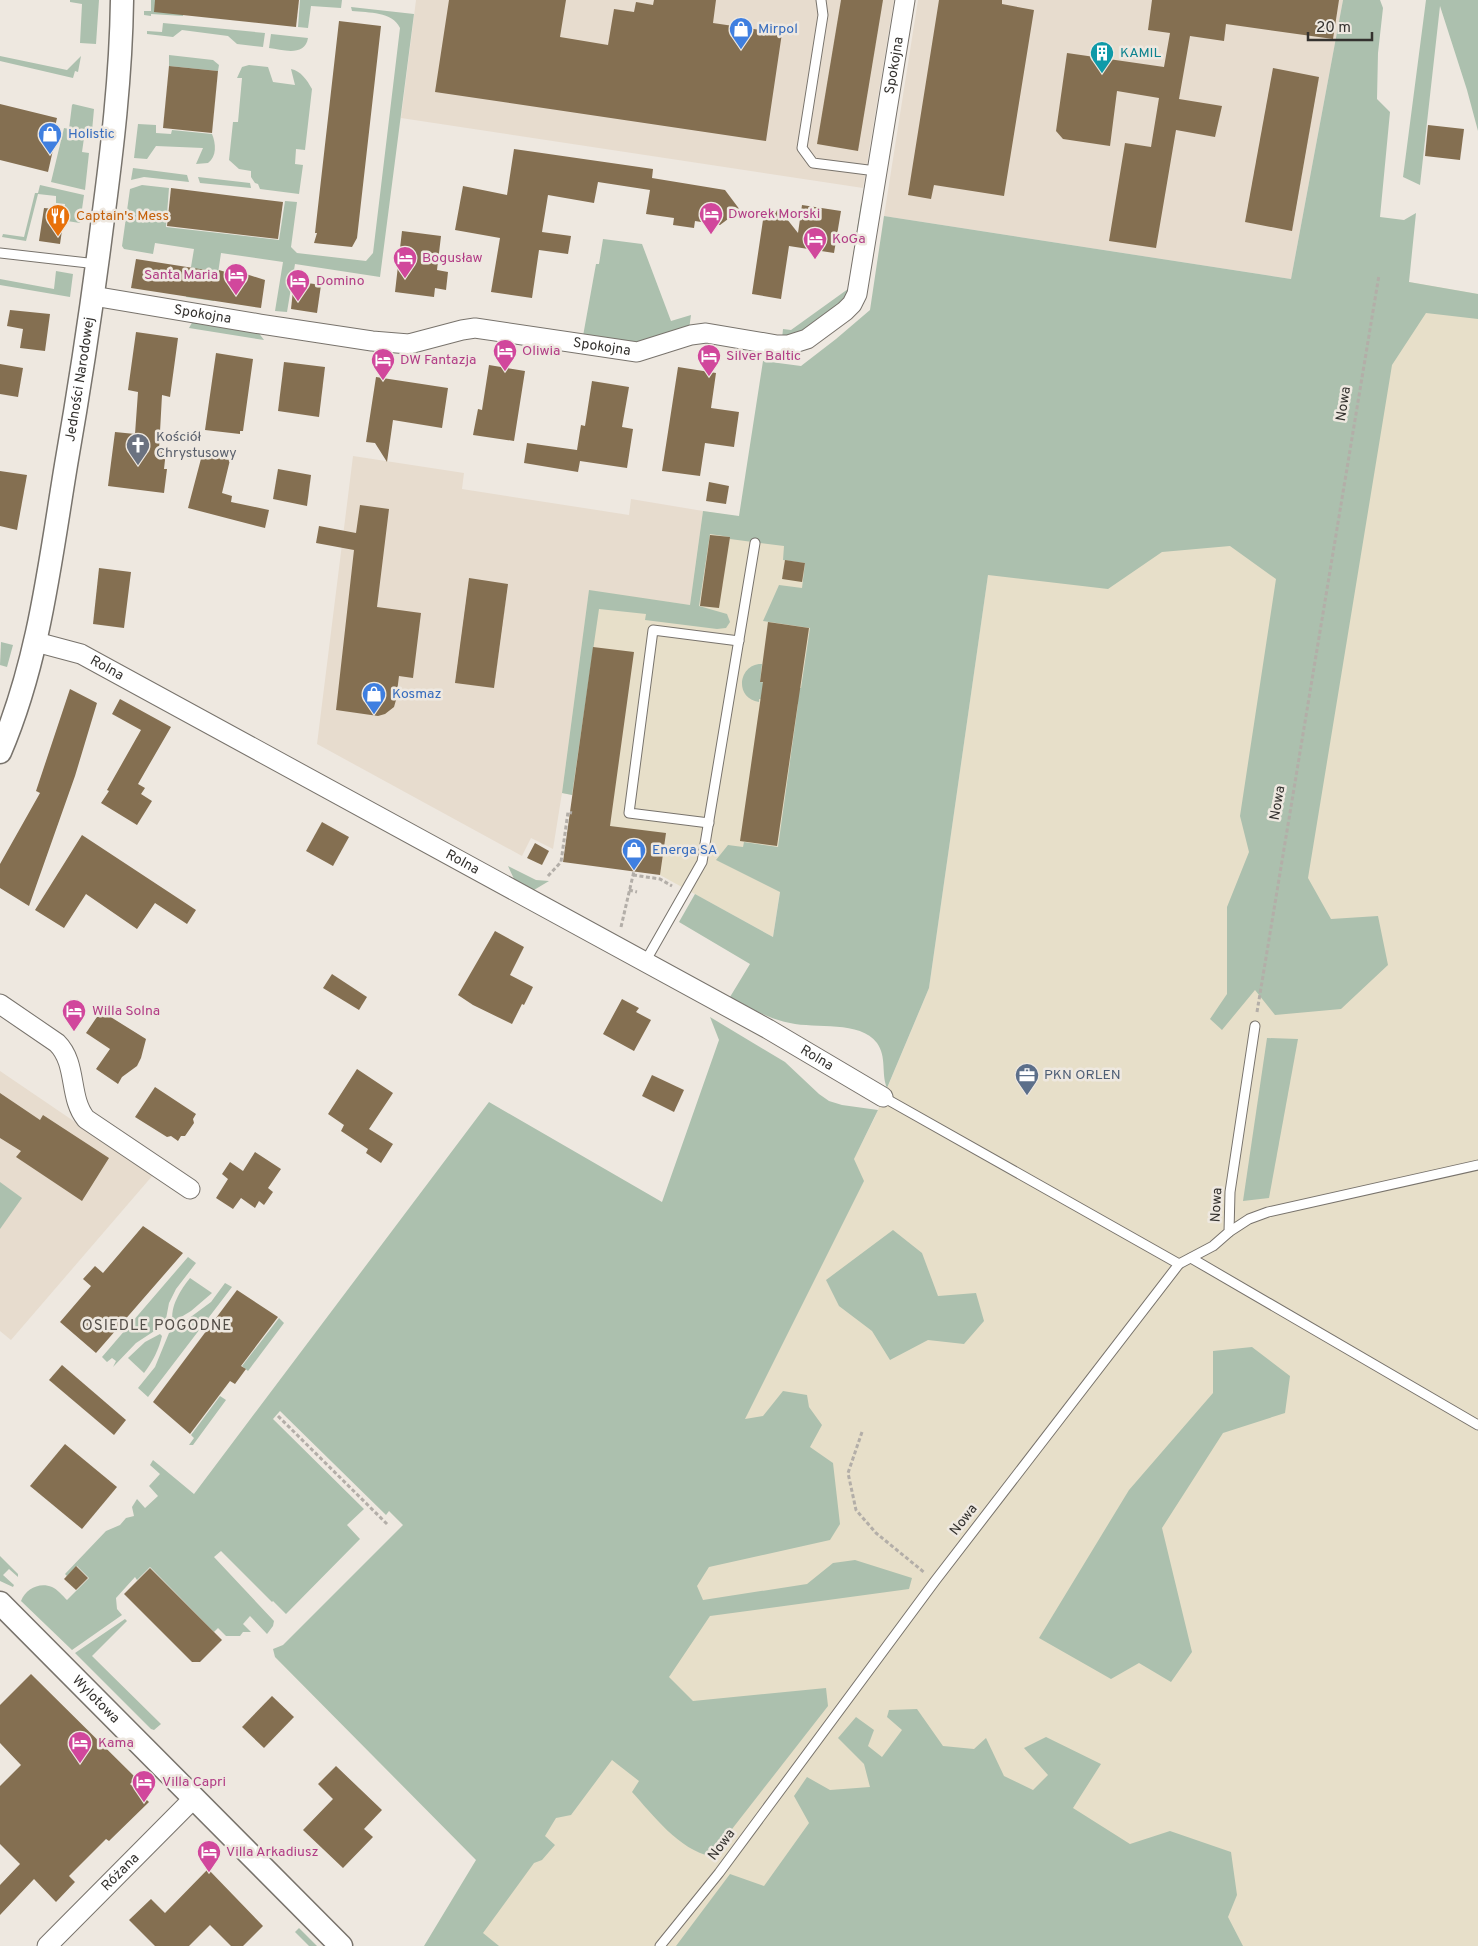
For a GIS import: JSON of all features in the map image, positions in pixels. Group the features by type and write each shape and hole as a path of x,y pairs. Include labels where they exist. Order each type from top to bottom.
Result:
{"street":[{"name":"Jedności Narodowej","path":"0,752 14,718 36,642 77,404 115,127 122,0"},
{"name":"Spokojna","path":"93,296 260,324 372,341 409,344 475,328 636,352 691,335 706,334 788,346 798,344 852,304 857,294 904,0"},
{"name":"Rolna","path":"36,642 81,654 768,1029 883,1097"},
{"path":"0,1004 57,1043 64,1050 68,1059 80,1110 86,1119 190,1190"},
{"name":"Wylotowa","path":"0,1603 341,1946"},
{"name":"Różana","path":"47,1946 194,1798"}],"lane":[{"path":"821,0 823,15 802,148 813,163 876,171"},
{"path":"0,253 97,264"},
{"path":"645,962 702,862 755,543"},
{"path":"709,823 629,813 653,630 739,641"},
{"name":"Nowa","path":"660,1946 719,1873 935,1581 1179,1264 1213,1246 1229,1232 1230,1192 1255,1026"},
{"path":"883,1097 1179,1264"},
{"path":"1229,1232 1249,1219 1268,1212 1478,1165"},
{"path":"1191,1258 1478,1425"}],"path":[{"name":"Nowa","path":"1255,1026 1379,275"},
{"path":"548,876 561,862 568,812 572,813"},
{"path":"616,946 633,873 660,879 684,893"},
{"path":"630,890 637,892"},
{"path":"278,1416 388,1525"},
{"path":"862,1432 848,1473 856,1510 876,1533 935,1581"}],"shaded area":[{"path":"416,0 894,0 863,188 401,118"},
{"path":"918,0 1343,0 1291,279 884,216"},
{"path":"1409,282 1478,294 1478,1946 454,1946 875,1117 929,988 1016,378"},
{"path":"353,456 464,473 462,489 629,515 631,499 703,511 690,605 589,591 553,849 531,838 522,856 317,744"},
{"name":"Energa SA","path":"703,511 835,532 773,937 660,875 573,795 562,793 589,590 690,605"},
{"path":"0,1071 153,1175 11,1340 0,1331"}],"green space":[{"path":"70,0 99,0 96,44 80,43 82,4 70,2"},
{"path":"151,0 184,0 183,16 144,15 144,11 151,11"},
{"path":"300,0 342,0 341,8 311,6 308,28 298,27"},
{"path":"1343,0 1380,0 1383,8 1378,53 1377,99 1390,112 1380,217 1404,220 1416,213 1409,282 1478,294 1478,319 1426,313 1392,365 1308,878 1331,919 1378,916 1388,965 1341,1009 1275,1015 1255,990 1222,1030 1210,1019 1227,994 1227,907 1249,852 1240,816 1276,579 1230,546 1162,552 1108,589 988,575 929,988 887,1088 880,1048 869,1036 849,1028 801,1025 774,1019 730,997 750,964 679,922 695,894 773,937 780,892 716,860 728,845 743,847 744,842 778,847 798,704 759,699 759,702 751,699 742,688 742,681 748,669 754,665 762,664 760,682 801,688 810,628 763,621 779,585 802,588 805,563 783,560 784,546 730,539 730,537 710,534 699,606 727,614 730,622 726,628 717,629 645,620 646,614 599,609 572,795 562,793 589,590 690,605 703,511 739,516 763,361 801,366 870,310 884,216 1291,279"},
{"path":"1426,0 1478,0 1478,131 1440,6 1420,185 1403,177"},
{"path":"351,7 414,14 380,277 295,264 287,312 275,311 283,262 221,253 214,301 186,297 194,249 155,243 153,254 124,249 122,246 130,189 142,185 169,188 166,227 279,240 285,201 297,202 291,247 297,253 366,261 373,253 400,28 392,18 379,14 352,11"},
{"path":"163,23 265,33 263,47 237,44 228,36 182,30 173,37 147,34 147,31 162,32"},
{"path":"271,34 308,38 303,48 287,51 269,48"},
{"path":"169,55 213,60 219,65 218,71 169,66"},
{"path":"0,56 67,70 81,56 78,72 75,71 73,78 0,61"},
{"path":"249,65 268,67 273,82 295,85 291,69 295,70 303,76 312,89 305,150 296,149 295,164 303,165 299,194 260,189 251,177 251,171 239,169 229,160 233,122 238,122 242,78 237,78 242,67"},
{"path":"73,104 94,109 92,131 85,131 82,152 89,153 85,190 51,182 64,128 69,129"},
{"path":"138,124 156,125 156,133 171,134 172,130 212,134 215,146 213,157 208,163 196,164 203,148 156,146 147,159 134,158"},
{"path":"133,168 187,175 189,182 144,177 131,180"},
{"path":"198,177 250,183 251,188 200,183"},
{"path":"40,185 84,195 80,223 67,221 68,216 65,216 64,210 65,204 56,203 56,196 38,194 26,241 2,237 3,234 24,237 35,193 38,193"},
{"path":"861,203 863,206 848,298 798,336 782,339 783,329 791,330 848,289"},
{"path":"603,239 642,244 671,321 691,315 689,329 640,344 583,336 596,264 599,264"},
{"path":"56,271 73,274 70,297 0,285 0,279 54,289"},
{"path":"193,321 258,332 264,340 189,328"},
{"path":"1,642 13,645 7,667 0,665"},
{"path":"508,866 536,880 549,881 534,890 514,879"},
{"path":"710,1017 785,1062 829,1101 842,1105 878,1110 854,1159 864,1181 745,1419 763,1416 783,1391 807,1395 809,1407 822,1425 810,1447 833,1463 840,1524 830,1540 709,1567 697,1586 703,1600 807,1584 833,1563 855,1560 912,1578 909,1589 710,1616 669,1677 693,1701 826,1688 828,1706 711,1856 688,1847 667,1830 632,1792 639,1781 612,1760 571,1815 556,1818 545,1836 555,1845 542,1860 534,1863 483,1933 499,1946 424,1946 476,1860 275,1657 273,1649 283,1645 403,1525 389,1511 386,1515 280,1411 273,1419 364,1509 347,1525 360,1539 286,1614 221,1551 214,1557 274,1621 267,1634 250,1616 243,1624 251,1632 243,1632 240,1636 226,1636 218,1628 214,1632 150,1567 137,1580 135,1577 116,1598 117,1609 122,1615 72,1650 21,1601 26,1593 42,1585 54,1588 67,1600 89,1578 77,1566 67,1576 65,1574 106,1531 120,1525 126,1518 134,1516 132,1507 137,1499 145,1508 158,1496 149,1486 160,1474 150,1465 153,1460 194,1494 489,1102 662,1202 719,1040"},
{"path":"1267,1038 1298,1039 1269,1198 1243,1201"},
{"path":"0,1182 22,1198 0,1229"},
{"path":"893,1230 922,1253 938,1296 976,1293 984,1321 964,1344 928,1340 890,1360 872,1331 839,1306 826,1280"},
{"path":"188,1257 196,1263 176,1289 169,1303 165,1324 136,1343 113,1367 116,1361 112,1358 107,1362 102,1357"},
{"path":"190,1278 212,1293 191,1311 173,1322 174,1305"},
{"path":"225,1283 232,1287 148,1397 138,1388 155,1367 169,1333 211,1302"},
{"path":"279,1318 284,1323 248,1371 242,1366"},
{"path":"160,1334 162,1336 157,1350 144,1373 128,1358 145,1342"},
{"path":"1252,1347 1290,1376 1285,1413 1223,1433 1162,1528 1192,1652 1171,1682 1139,1663 1111,1679 1039,1638 1129,1490 1213,1393 1213,1351"},
{"path":"220,1396 226,1400 193,1445 189,1445 194,1438 191,1435"},
{"path":"0,1556 18,1574 18,1577 9,1569 3,1575 14,1585 13,1587 0,1581"},
{"path":"125,1619 127,1621 92,1656 161,1724 154,1730 75,1653"},
{"path":"917,1709 943,1746 974,1749 986,1738 1004,1776 1033,1790 1048,1775 1024,1748 1046,1737 1101,1764 1073,1808 1130,1844 1170,1831 1231,1852 1237,1895 1228,1917 1243,1946 676,1946 730,1874 764,1886 809,1823 794,1796 807,1777 830,1790 870,1787 864,1764 838,1738 856,1717 874,1730 868,1746 882,1757 902,1730 887,1717 889,1710"},
{"path":"299,1928 317,1946 309,1946 295,1932"}],"building":[{"path":"155,0 299,0 296,27 154,12"},
{"path":"449,0 566,0 560,37 608,45 614,9 634,12 636,2 653,5 654,0 716,0 713,23 782,33 766,141 435,92"},
{"path":"841,0 883,0 858,151 817,144"},
{"path":"939,0 1002,0 1002,4 1034,10 1004,196 934,185 931,199 908,195"},
{"path":"1152,0 1339,0 1333,39 1226,24 1224,41 1190,36 1179,99 1222,106 1215,137 1176,130 1156,248 1109,241 1125,143 1151,147 1159,98 1117,91 1110,146 1063,139 1056,131 1067,53 1164,67 1170,33 1148,30"},
{"path":"339,21 381,26 357,238 352,247 314,243 317,233 315,233"},
{"path":"169,66 218,71 212,133 163,128"},
{"path":"1273,68 1319,77 1292,231 1245,222"},
{"path":"0,104 57,118 52,140 55,141 48,172 0,160"},
{"path":"1428,125 1464,129 1460,160 1425,156"},
{"path":"514,149 653,169 652,178 725,190 740,210 720,225 695,221 694,228 673,225 674,218 646,214 650,190 598,182 594,203 548,195 542,232 571,236 568,254 539,250 532,298 491,292 500,238 455,230 463,186 507,195"},
{"path":"171,188 283,202 278,239 167,226"},
{"path":"802,205 841,211 834,253 789,246 781,299 752,294 763,220 779,209 798,233"},
{"path":"44,208 65,210 60,244 39,241"},
{"path":"402,231 441,236 437,270 448,272 446,290 435,288 434,297 395,292"},
{"path":"136,259 219,272 219,270 245,278 246,274 265,280 261,308 131,288"},
{"path":"294,281 321,285 317,313 291,309"},
{"path":"10,310 50,314 45,351 20,348 23,329 7,326"},
{"path":"136,332 178,338 170,397 162,395 159,450 166,451 164,469 167,469 164,493 108,486 115,432 135,434 138,392 128,390"},
{"path":"216,353 253,359 243,431 240,431 240,434 205,430"},
{"path":"284,362 325,367 319,417 278,411"},
{"path":"0,364 23,368 18,397 0,394"},
{"path":"489,365 525,371 514,441 473,435 478,409 482,410"},
{"path":"678,367 716,373 711,408 739,412 734,447 705,443 700,476 662,471"},
{"path":"376,377 448,388 442,428 393,420 387,462 375,443 366,442"},
{"path":"592,381 629,387 622,427 633,429 627,468 580,461 578,472 524,463 527,443 577,450 581,425 585,426"},
{"path":"202,455 230,460 222,493 232,496 231,502 269,510 265,528 188,508"},
{"path":"278,469 311,475 307,506 273,499"},
{"path":"0,471 27,475 17,530 0,526"},
{"path":"709,482 729,486 726,504 706,501"},
{"path":"360,505 389,509 377,607 421,613 413,678 399,676 394,707 385,714 378,716 336,710 354,550 316,543 319,526 356,533"},
{"path":"710,535 730,537 719,608 700,606"},
{"path":"785,560 805,563 802,582 782,579"},
{"path":"99,568 131,572 124,628 93,624"},
{"path":"469,578 508,584 494,688 455,683"},
{"path":"768,622 809,628 777,846 740,841 763,682 760,682"},
{"path":"593,647 634,652 610,826 666,833 660,875 563,862"},
{"path":"70,689 97,703 75,776 29,906 0,888 0,864 40,793 36,791"},
{"path":"120,699 171,727 138,784 145,788 141,794 152,801 137,825 101,803 141,730 112,714"},
{"path":"322,822 349,837 333,866 306,851"},
{"path":"82,835 196,910 187,924 155,903 137,929 86,894 64,928 35,910"},
{"path":"535,843 549,851 542,865 527,858"},
{"path":"495,931 524,947 510,975 533,987 512,1024 473,1005 458,995"},
{"path":"332,974 367,997 359,1010 323,988"},
{"path":"622,999 639,1008 636,1012 651,1020 634,1051 603,1034"},
{"path":"101,1011 146,1039 137,1066 122,1077 118,1084 96,1069 110,1049 86,1033"},
{"path":"357,1069 393,1093 369,1129 393,1144 381,1163 366,1153 368,1149 341,1131 344,1125 328,1114"},
{"path":"652,1075 684,1090 674,1112 642,1096"},
{"path":"155,1087 196,1114 193,1119 194,1123 185,1136 181,1136 178,1141 171,1136 167,1137 135,1117"},
{"path":"0,1093 40,1120 43,1115 109,1158 82,1201 16,1157 21,1151 0,1138"},
{"path":"255,1152 281,1169 268,1188 273,1192 264,1205 259,1201 255,1208 241,1198 233,1209 216,1198 228,1179 222,1174 230,1162 243,1171"},
{"path":"143,1226 183,1253 96,1353 60,1322 91,1286 83,1279 95,1266 103,1273"},
{"path":"237,1290 278,1317 241,1366 246,1369 235,1384 230,1381 190,1434 153,1402"},
{"path":"62,1365 126,1420 114,1435 49,1380"},
{"path":"65,1444 117,1487 82,1529 30,1486"},
{"path":"76,1566 88,1578 76,1590 64,1579"},
{"path":"150,1568 222,1640 200,1662 192,1662 124,1594"},
{"path":"31,1674 136,1778 130,1784 149,1802 109,1841 106,1839 69,1876 75,1882 56,1902 34,1879 0,1915 0,1885 20,1864 0,1844 0,1786 21,1765 0,1743 0,1705"},
{"path":"272,1696 294,1717 264,1748 242,1727"},
{"path":"336,1766 382,1810 364,1829 373,1837 343,1868 303,1830 333,1799 318,1784"},
{"path":"208,1869 263,1926 243,1946 231,1946 210,1925 189,1946 155,1946 129,1920 151,1899 165,1913"}],"place":[{"name":"Mirpol","path":"741,50"},
{"name":"KAMIL","path":"1102,74"},
{"name":"Holistic","path":"50,155"},
{"name":"Dworek Morski","path":"711,235"},
{"name":"Captain's Mess","path":"58,237"},
{"name":"KoGa","path":"815,260"},
{"name":"Bogusław","path":"405,279"},
{"name":"Santa Maria","path":"236,296"},
{"name":"Domino","path":"298,302"},
{"name":"Oliwia","path":"505,372"},
{"name":"Silver Baltic","path":"709,377"},
{"name":"DW Fantazja","path":"383,381"},
{"name":"Kościół Chrystusowy","path":"138,466"},
{"name":"Kosmaz","path":"374,715"},
{"name":"Energa SA","path":"634,871"},
{"name":"Willa Solna","path":"74,1032"},
{"name":"PKN ORLEN","path":"1027,1096"},
{"name":"Kama","path":"80,1764"},
{"name":"Villa Capri","path":"144,1803"},
{"name":"Villa Arkadiusz","path":"209,1873"}],"district":[{"name":"OSIEDLE POGODNE","path":"157,1326"}]}
